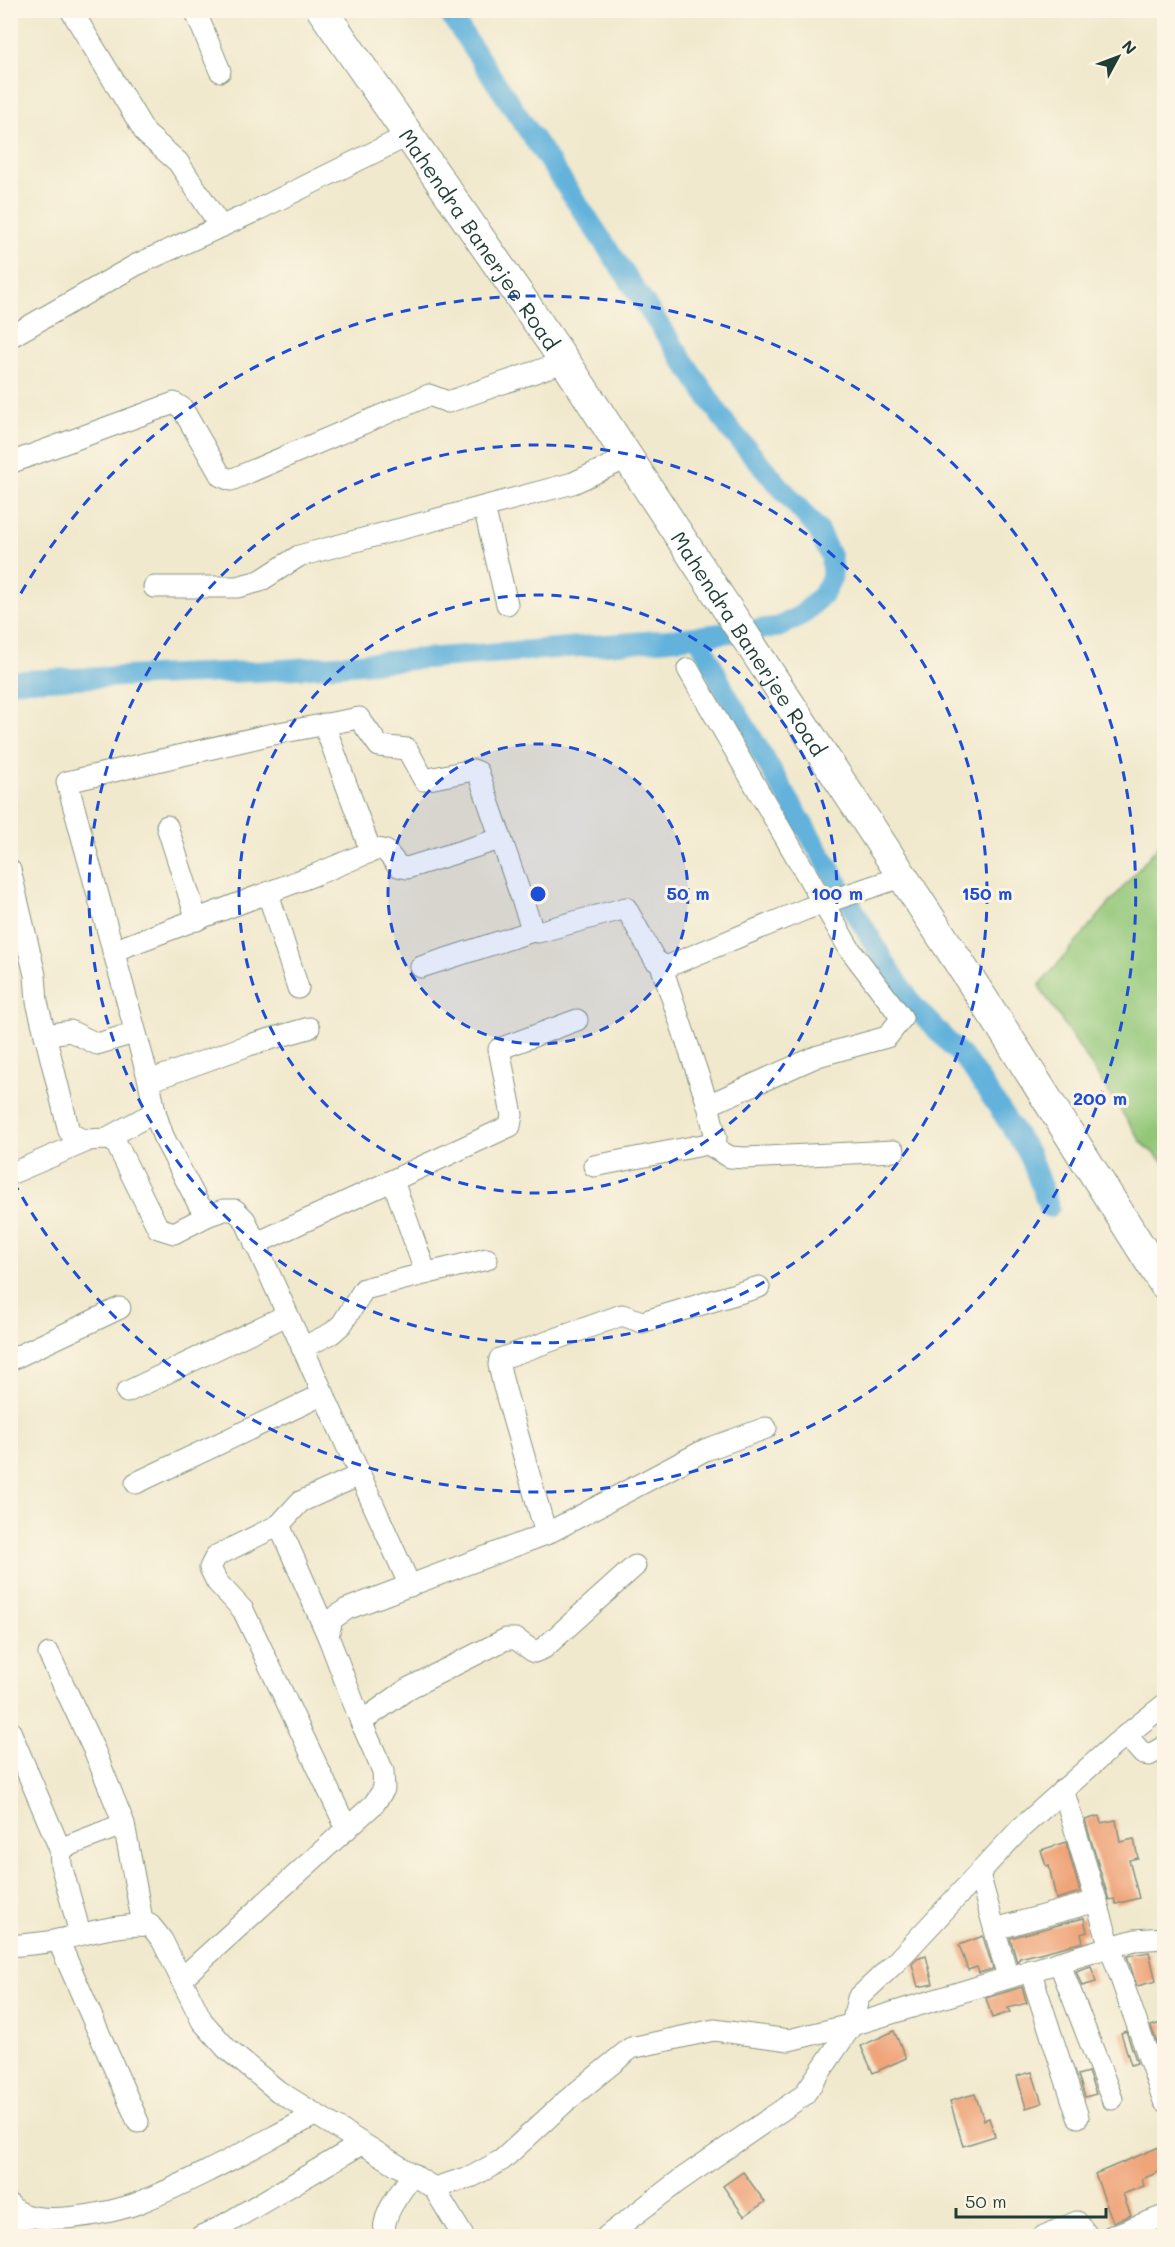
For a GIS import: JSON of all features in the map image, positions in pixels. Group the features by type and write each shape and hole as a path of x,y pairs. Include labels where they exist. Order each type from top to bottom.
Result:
{"street":[{"path":"71,10 146,134 178,162 221,227"},
{"path":"195,10 220,71"},
{"name":"Mahendra Banerjee Road","path":"322,10 564,362 1002,1028 1164,1284"},
{"path":"10,337 112,277 221,227 407,136"},
{"path":"10,463 174,403 182,408 221,476 231,480 429,395 448,402 564,362"},
{"path":"154,587 225,588 248,584 271,576 299,556 573,483 627,458"},
{"path":"484,507 507,604"},
{"path":"688,669 827,901 849,948 900,1015 900,1023 887,1036 818,1056 708,1105"},
{"path":"209,1215 199,1205 163,1136 154,1112 149,1081 67,782 169,757 359,718 379,746 406,749 424,780 474,770 478,772 533,931"},
{"path":"324,724 371,852"},
{"path":"167,826 197,921"},
{"path":"113,951 197,921 382,848 398,866 407,868 500,839"},
{"path":"10,870 35,975 37,1002 69,1131 76,1139 85,1142"},
{"path":"661,965 672,966 827,901 901,877"},
{"path":"268,893 298,988"},
{"path":"421,966 533,931 538,933 626,908 661,965 708,1105 716,1138 708,1144 594,1166"},
{"path":"255,1244 510,1126 512,1115 499,1049 577,1020"},
{"path":"149,1081 249,1045 309,1028"},
{"path":"45,1035 70,1031 97,1044 134,1033"},
{"path":"10,1174 85,1142 107,1138 154,1112"},
{"path":"107,1138 115,1141 122,1151 158,1228 174,1233 224,1209 236,1210 245,1220 410,1586"},
{"path":"708,1144 730,1157 745,1158 894,1151"},
{"path":"393,1181 422,1268 428,1273"},
{"path":"302,1348 332,1333 342,1324 364,1290 486,1259"},
{"path":"546,1534 499,1365 500,1359 622,1315 642,1322 759,1287"},
{"path":"10,1360 120,1308"},
{"path":"127,1392 287,1315"},
{"path":"136,1483 324,1394"},
{"path":"328,1636 332,1619 347,1609 546,1534 705,1450 766,1428"},
{"path":"347,1829 243,1610 217,1582 210,1568 216,1556 279,1525 300,1502 360,1475"},
{"path":"181,1978 374,1804 384,1789 383,1771 361,1722 328,1636 279,1525"},
{"path":"361,1722 409,1688 506,1639 516,1639 534,1652 544,1648 635,1566"},
{"path":"49,1654 95,1752 124,1824 143,1925"},
{"path":"607,2236 680,2180 804,2095 852,2025 858,1998 1022,1828 1126,1735 1164,1705"},
{"path":"10,1731 60,1849 61,1865 80,1933"},
{"path":"1126,1735 1143,1754 1149,1755 1164,1748"},
{"path":"1064,1789 1110,1947 1164,2101"},
{"path":"60,1849 124,1824"},
{"path":"979,1874 1008,1977"},
{"path":"995,1929 1097,1901"},
{"path":"10,1946 58,1940 80,1933 150,1925 162,1940 202,2021 227,2049 278,2091 434,2188 463,2236"},
{"path":"434,2188 473,2176 502,2160 631,2048 714,2030 789,2040 852,2025 1135,1940 1164,1938"},
{"path":"58,1940 138,2122"},
{"path":"1059,1962 1112,2099"},
{"path":"1030,1970 1078,2117"},
{"path":"12,2207 40,2218 85,2216 137,2203 315,2115"},
{"path":"201,2236 219,2228 361,2144"},
{"path":"385,2236 383,2229 389,2212 413,2174"},
{"path":"12,2207 21,2236"},
{"path":"1112,2236 1164,2216"},
{"path":"1044,2236 1077,2222 1088,2236"}],"green space":[{"path":"1164,839 1164,1162 1142,1143 1039,986"}],"building":[{"path":"1099,1816 1101,1823 1116,1820 1120,1842 1134,1839 1138,1858 1129,1860 1139,1898 1116,1904 1114,1899 1109,1900 1085,1820"},
{"path":"1066,1842 1080,1892 1056,1899 1049,1865 1046,1866 1041,1850"},
{"path":"1084,1918 1087,1932 1081,1934 1083,1942 1020,1958 1017,1962 1010,1938"},
{"path":"983,1936 993,1969 979,1973 977,1967 968,1970 959,1945"},
{"path":"1149,1952 1156,1981 1137,1986 1127,1956"},
{"path":"926,1956 933,1984 918,1987 912,1964 917,1959"},
{"path":"1091,1966 1096,1982 1082,1986 1076,1971"},
{"path":"1022,1987 1027,2003 1008,2008 1010,2012 992,2018 986,1998"},
{"path":"1164,2022 1164,2064 1151,2026"},
{"path":"894,2031 906,2058 873,2073 861,2046"},
{"path":"1126,2031 1137,2063 1131,2065 1121,2033"},
{"path":"1032,2072 1042,2103 1026,2108 1017,2076"},
{"path":"1088,2072 1096,2094 1085,2097 1078,2075"},
{"path":"975,2094 984,2120 989,2118 995,2136 963,2146 950,2101"},
{"path":"1164,2145 1164,2170 1142,2179 1144,2186 1123,2194 1131,2215 1113,2222 1095,2174"},
{"path":"743,2172 765,2202 744,2216 723,2186"}],"waterway":[{"path":"10,681 264,671 664,640 779,627 803,614 824,593 832,577 831,557 818,530 728,427 447,10"},
{"path":"698,636 725,692 887,966 914,1006 967,1062 997,1105 1029,1154 1049,1207"}]}
